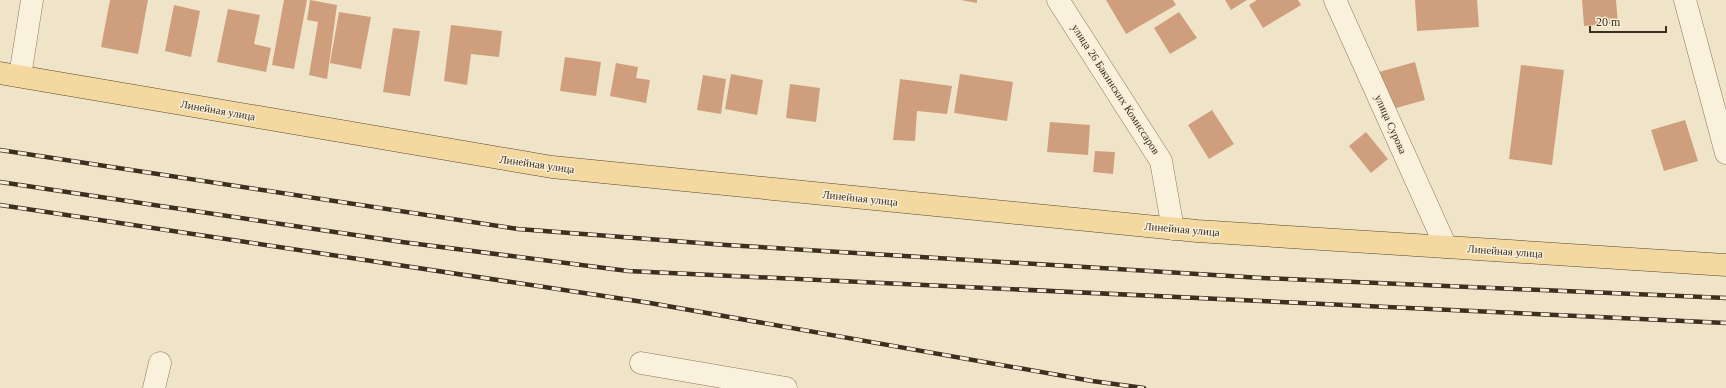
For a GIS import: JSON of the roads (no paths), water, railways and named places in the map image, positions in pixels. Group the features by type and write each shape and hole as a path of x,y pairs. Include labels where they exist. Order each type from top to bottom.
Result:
{"main road":[{"name":"Линейная улица","path":"10,75 552,167 1173,229 1726,265"}],"street":[{"path":"10,75 32,0"},
{"name":"улица 26 Бакинских Комиссаров","path":"1058,0 1161,161 1173,229"},
{"name":"улица Сурова","path":"1336,0 1446,247"},
{"path":"1685,0 1726,153"},
{"path":"154,388 160,363"},
{"path":"641,364 786,388"}],"railway":[{"path":"0,150 518,229 726,245 1262,278 1726,298"},
{"path":"0,182 402,242 628,271 1726,323"},
{"path":"0,205 650,303 1092,381 1144,388"}]}
